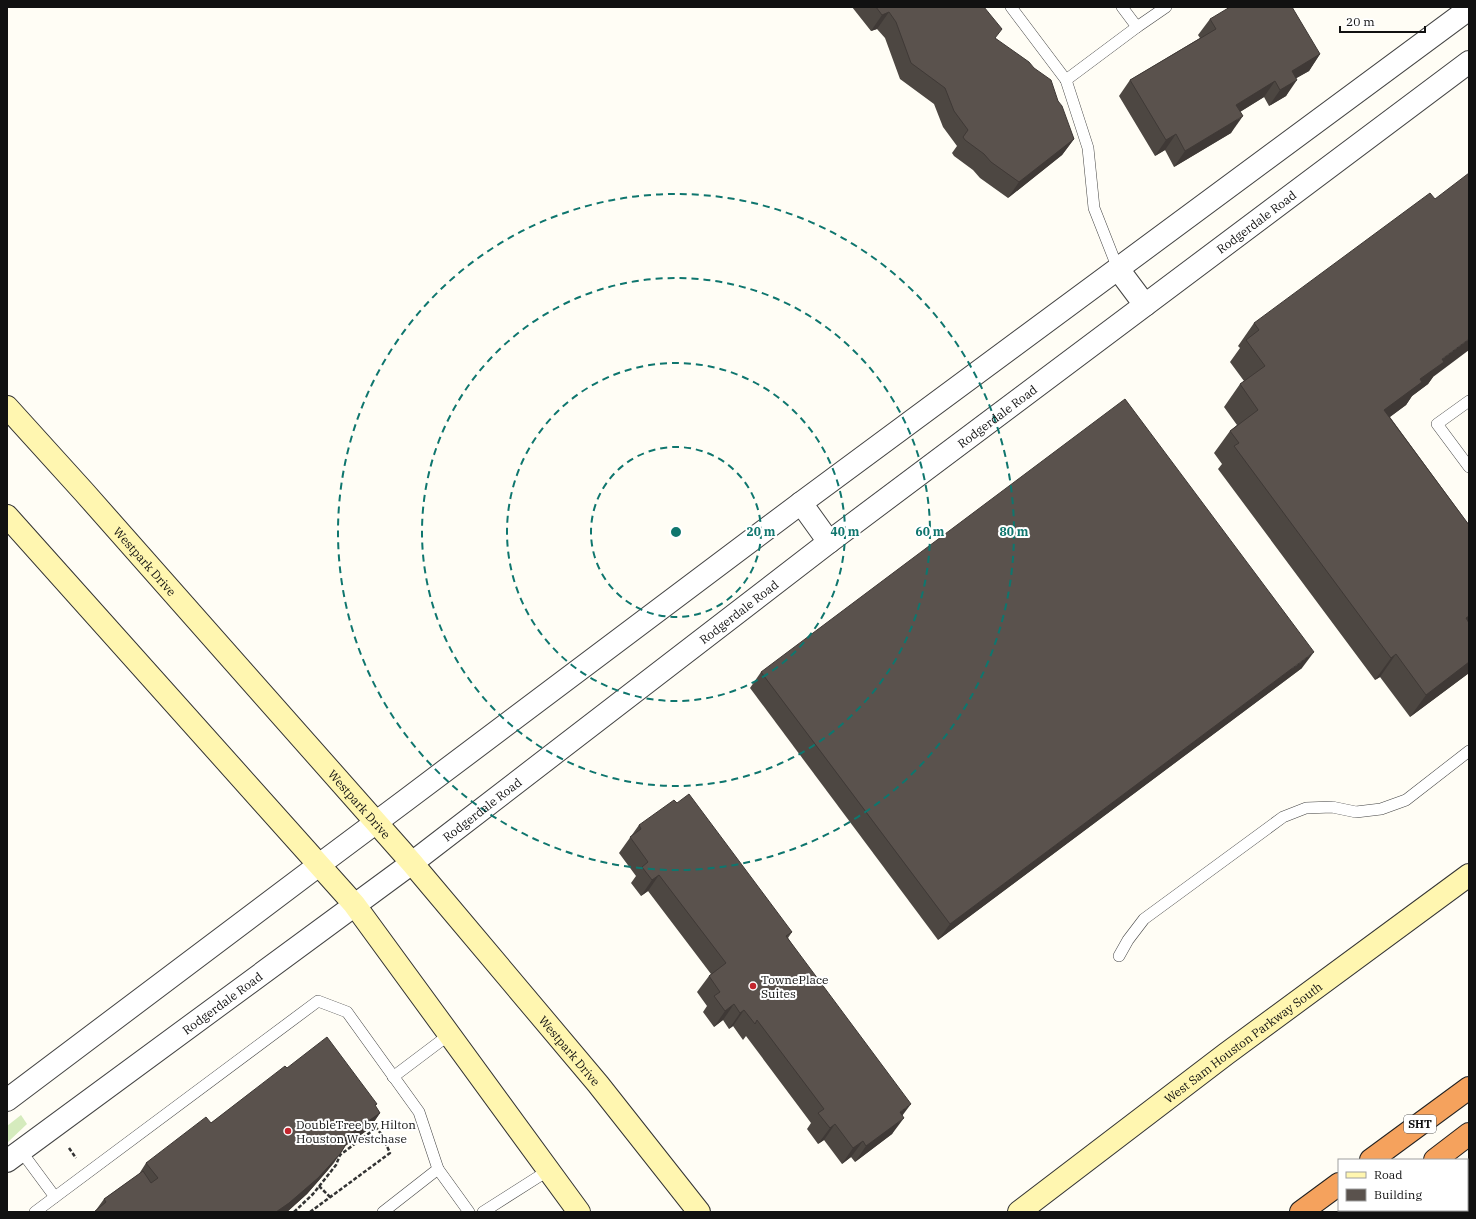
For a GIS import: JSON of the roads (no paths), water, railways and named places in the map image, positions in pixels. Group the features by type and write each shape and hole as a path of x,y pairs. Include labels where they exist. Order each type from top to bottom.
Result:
{"highway":[{"name":"SHT","path":"1372,1159 1469,1088"},
{"path":"1436,1159 1469,1134"},
{"path":"1301,1212 1338,1185"}],"main road":[{"name":"Westpark Drive","path":"7,407 412,863 598,1084 698,1212"},
{"path":"7,516 354,904 579,1212"},
{"name":"West Sam Houston Parkway South","path":"1019,1212 1232,1050 1469,875"}],"street":[{"path":"7,1100 801,503 1466,11"},
{"name":"Rodgerdale Road","path":"14,1156 354,904 412,863 829,542 1469,62"},
{"path":"1118,269 1144,305"},
{"path":"801,503 829,542"}],"lane":[{"path":"1011,7 1066,80 1088,148 1094,208 1118,269"},
{"path":"1122,7 1137,27"},
{"path":"1066,80 1166,7"},
{"path":"1469,401 1438,424 1469,466"},
{"path":"1119,956 1128,940 1144,919 1283,817 1306,808 1332,807 1356,812 1381,809 1406,800 1469,751"},
{"path":"35,1212 318,1001 347,1012 419,1112 438,1169 469,1212"},
{"path":"393,1077 450,1034"},
{"path":"14,1156 55,1197"},
{"path":"383,1212 438,1169"},
{"path":"483,1212 549,1170"}],"place":[{"name":"TownePlace Suites","path":"753,986"},
{"name":"DoubleTree by Hilton Houston Westchase","path":"288,1131"}]}
